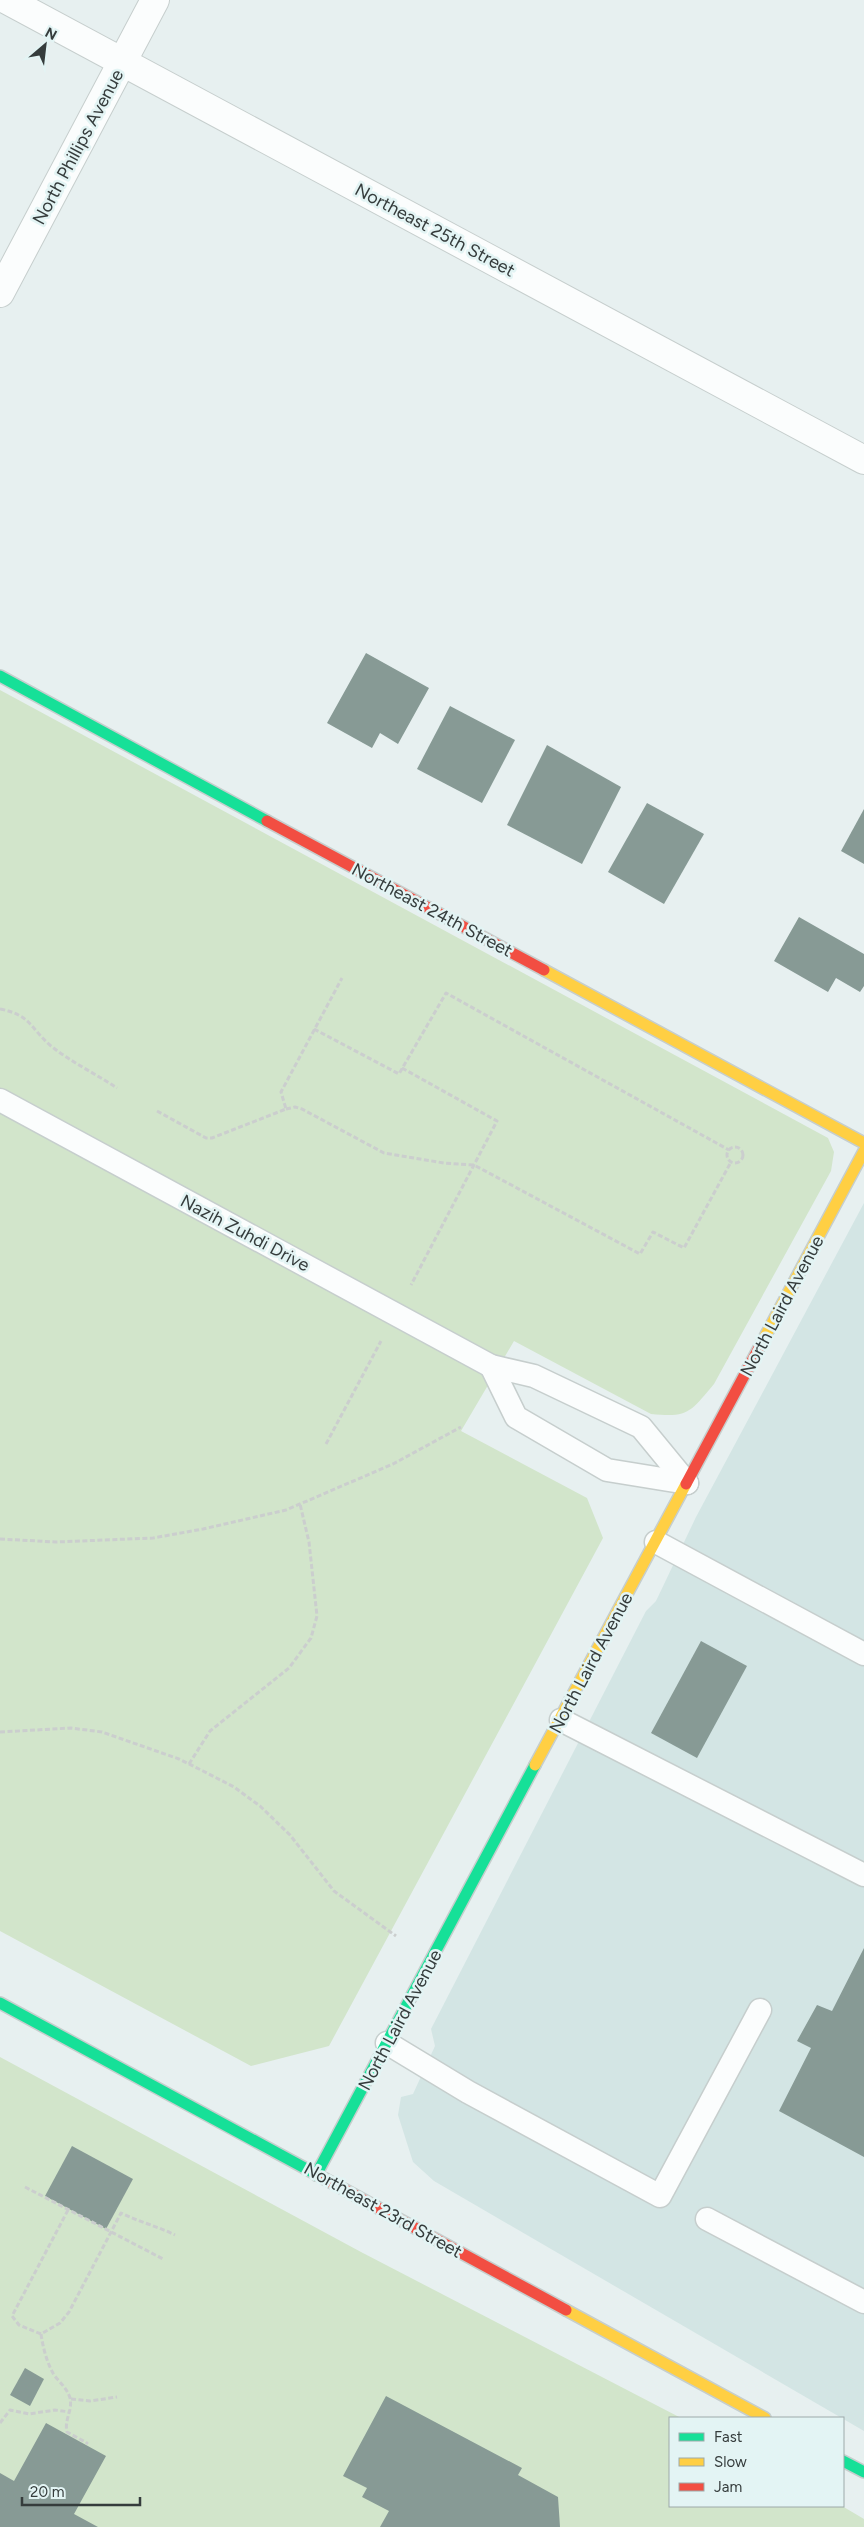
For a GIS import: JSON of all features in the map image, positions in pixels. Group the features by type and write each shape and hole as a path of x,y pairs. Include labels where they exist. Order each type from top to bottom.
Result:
{"street":[{"name":"Northeast 25th Street","path":"7,0 864,460"},
{"name":"North Phillips Avenue","path":"0,293 155,0"},
{"name":"Northeast 24th Street","path":"0,676 864,1143"},
{"name":"North Laird Avenue","path":"316,2175 864,1152"},
{"name":"Northeast 23rd Street","path":"0,2003 763,2417"},
{"path":"844,2462 864,2472"}],"lane":[{"name":"Nazih Zuhdi Drive","path":"0,1100 490,1366 534,1376 641,1427 687,1483"},
{"path":"490,1366 516,1417 607,1470 687,1483"},
{"path":"656,1542 864,1654"},
{"path":"561,1720 864,1874"},
{"path":"388,2043 468,2092 660,2196 760,2010"},
{"path":"707,2219 864,2302"}],"path":[{"path":"286,1109 281,1092 342,978"},
{"path":"314,1029 399,1074 446,993 729,1150 739,1148 744,1154 739,1163 731,1162 727,1156 729,1150"},
{"path":"0,1008 16,1012 25,1018 52,1047 117,1088"},
{"path":"402,1068 497,1121 411,1285"},
{"path":"157,1110 206,1138 212,1138 286,1109 295,1107 302,1109 384,1153 444,1163 474,1164 640,1254 653,1232 684,1248 731,1162"},
{"path":"326,1444 382,1338"},
{"path":"0,1540 56,1542 153,1538 286,1510 393,1464 460,1427"},
{"path":"188,1764 210,1731 289,1668 311,1638 317,1616 310,1542 300,1504"},
{"path":"0,1732 71,1728 102,1732 188,1764 234,1787 260,1806 290,1835 334,1891 396,1936"},
{"path":"25,2187 163,2258"},
{"path":"41,2334 19,2325 12,2316 68,2210"},
{"path":"41,2334 60,2323 69,2312 121,2213 140,2223 156,2225 175,2235"},
{"path":"41,2334 46,2358 54,2375 66,2389 71,2399 70,2412 65,2425 67,2432 86,2444"},
{"path":"71,2399 90,2401 117,2397"},
{"path":"0,2423 10,2410 29,2414 55,2410 70,2412"}],"shaded area":[{"path":"864,1203 864,2431 844,2419 844,2417 840,2417 434,2181 413,2162 398,2115 401,2097 413,2094 435,2046 431,2029 646,1611 656,1601 696,1517"}],"green space":[{"path":"0,690 828,1138 834,1152 831,1171 714,1384 694,1407 688,1411 674,1415 651,1414 514,1341 461,1431 587,1498 603,1538 329,2046 251,2066 0,1931"},
{"path":"0,2057 361,2252 679,2417 669,2417 669,2507 844,2507 864,2519 864,2527 0,2527"}],"building":[{"path":"366,653 429,688 398,744 380,733 372,748 327,723"},
{"path":"450,706 515,740 482,803 417,769"},
{"path":"547,745 621,787 582,864 507,825"},
{"path":"647,803 704,834 664,904 608,872"},
{"path":"864,809 864,864 841,851"},
{"path":"799,917 864,954 864,986 860,992 836,978 828,992 774,961"},
{"path":"701,1641 747,1666 697,1758 651,1733"},
{"path":"864,1948 864,2157 779,2111 811,2048 797,2041 817,2005 832,2011"},
{"path":"72,2146 133,2179 106,2229 45,2196"},
{"path":"25,2368 44,2379 30,2406 10,2395"},
{"path":"386,2396 522,2468 518,2475 558,2497 560,2527 380,2527 389,2511 362,2497 367,2488 343,2476"},
{"path":"46,2423 106,2456 74,2514 98,2527 0,2527 0,2473 14,2481"}],"traffic: fast":[{"path":"0,676 267,821"},
{"path":"316,2175 535,1765"},
{"path":"0,2003 325,2179"},
{"path":"844,2462 864,2472"}],"traffic: slow":[{"path":"544,970 864,1143"},
{"path":"760,1346 864,1151"},
{"path":"535,1765 686,1484"},
{"path":"566,2310 763,2417"}],"traffic: jam":[{"path":"267,821 544,970"},
{"path":"686,1484 760,1346"},
{"path":"325,2179 566,2310"}]}
